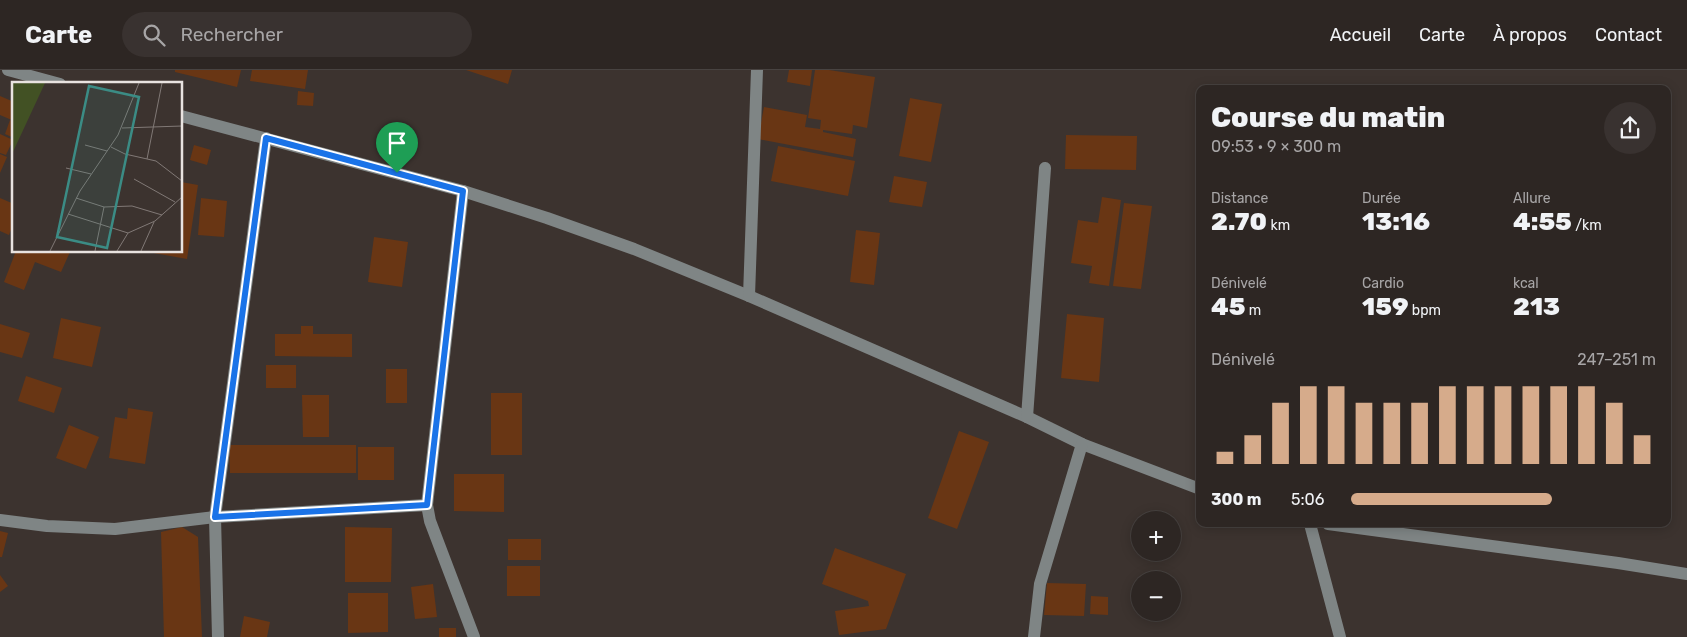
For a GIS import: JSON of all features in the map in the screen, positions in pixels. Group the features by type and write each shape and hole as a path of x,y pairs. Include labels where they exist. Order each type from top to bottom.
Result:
{"street":[{"path":"8,70 53,82"},
{"path":"749,296 757,70"},
{"path":"182,116 463,191 634,249 749,296 1027,417 1082,444 1196,487"},
{"path":"218,637 215,517 266,138"},
{"path":"1027,417 1045,168"},
{"path":"463,191 427,505 430,521 474,637"},
{"path":"1034,637 1040,584 1082,444"},
{"path":"0,520 47,526 115,528 215,517 427,505"},
{"path":"1311,527 1340,637"},
{"path":"1350,527 1687,574"}],"building":[{"path":"175,70 241,70 237,87 175,72"},
{"path":"252,70 308,70 305,89 250,81"},
{"path":"466,70 512,70 508,84"},
{"path":"789,70 812,70 810,86 787,82"},
{"path":"815,70 829,70 875,77 867,128 853,125 852,134 823,130 823,132 856,139 853,157 758,139 764,107 807,115 805,127 820,129 821,120 808,118"},
{"path":"298,91 314,93 313,106 297,105"},
{"path":"0,96 12,101 12,120 0,115"},
{"path":"910,98 942,104 931,162 899,156"},
{"path":"10,120 12,121 12,137 5,134"},
{"path":"0,134 12,140 12,142 6,155 0,153"},
{"path":"1066,135 1137,136 1136,170 1065,169"},
{"path":"194,145 211,150 207,165 190,160"},
{"path":"778,146 855,161 848,196 771,181"},
{"path":"0,154 7,157 0,173"},
{"path":"894,176 927,182 922,207 889,202"},
{"path":"182,182 198,185 187,259 148,252 182,252"},
{"path":"1102,197 1121,200 1109,286 1089,283 1092,266 1071,263 1078,220 1098,223"},
{"path":"0,198 12,203 12,227 9,235 0,231"},
{"path":"201,198 227,201 224,237 198,235"},
{"path":"1124,203 1152,206 1141,289 1113,286"},
{"path":"856,230 880,233 874,285 850,282"},
{"path":"374,237 408,242 402,287 368,282"},
{"path":"16,252 70,252 61,272 35,262 24,290 4,282"},
{"path":"1067,314 1104,318 1099,382 1061,378"},
{"path":"61,318 101,327 92,367 53,358"},
{"path":"0,324 30,333 22,358 0,352"},
{"path":"301,326 313,326 313,334 352,334 352,357 275,356 275,334 301,334"},
{"path":"266,365 296,365 296,388 266,388"},
{"path":"386,369 407,369 407,403 386,403"},
{"path":"26,376 62,388 54,413 18,401"},
{"path":"491,393 522,393 522,455 491,455"},
{"path":"302,395 329,395 329,437 303,437"},
{"path":"128,408 153,412 145,464 109,458 115,417 127,419"},
{"path":"69,425 99,437 86,469 56,458"},
{"path":"959,431 989,442 957,529 928,518"},
{"path":"229,445 356,445 356,473 230,473"},
{"path":"358,447 394,447 394,480 358,480"},
{"path":"454,474 504,474 504,512 454,511"},
{"path":"182,527 198,537 202,637 164,637 161,532"},
{"path":"345,527 392,528 391,582 345,582"},
{"path":"0,531 8,533 2,557 0,557"},
{"path":"508,539 541,539 541,560 508,560"},
{"path":"835,548 906,574 886,629 839,635 835,611 869,606 868,601 822,584"},
{"path":"507,566 540,566 540,596 507,596"},
{"path":"0,575 8,586 0,592"},
{"path":"1047,583 1086,584 1084,616 1044,615"},
{"path":"433,584 437,617 415,619 411,587"},
{"path":"348,593 388,593 388,632 348,633"},
{"path":"1091,596 1108,597 1108,615 1090,614"},
{"path":"244,616 270,622 267,637 240,637"},
{"path":"439,628 456,628 456,637 439,637"}],"route":[{"path":"266,138 397,173 463,191 427,505 215,517 266,138"}]}
